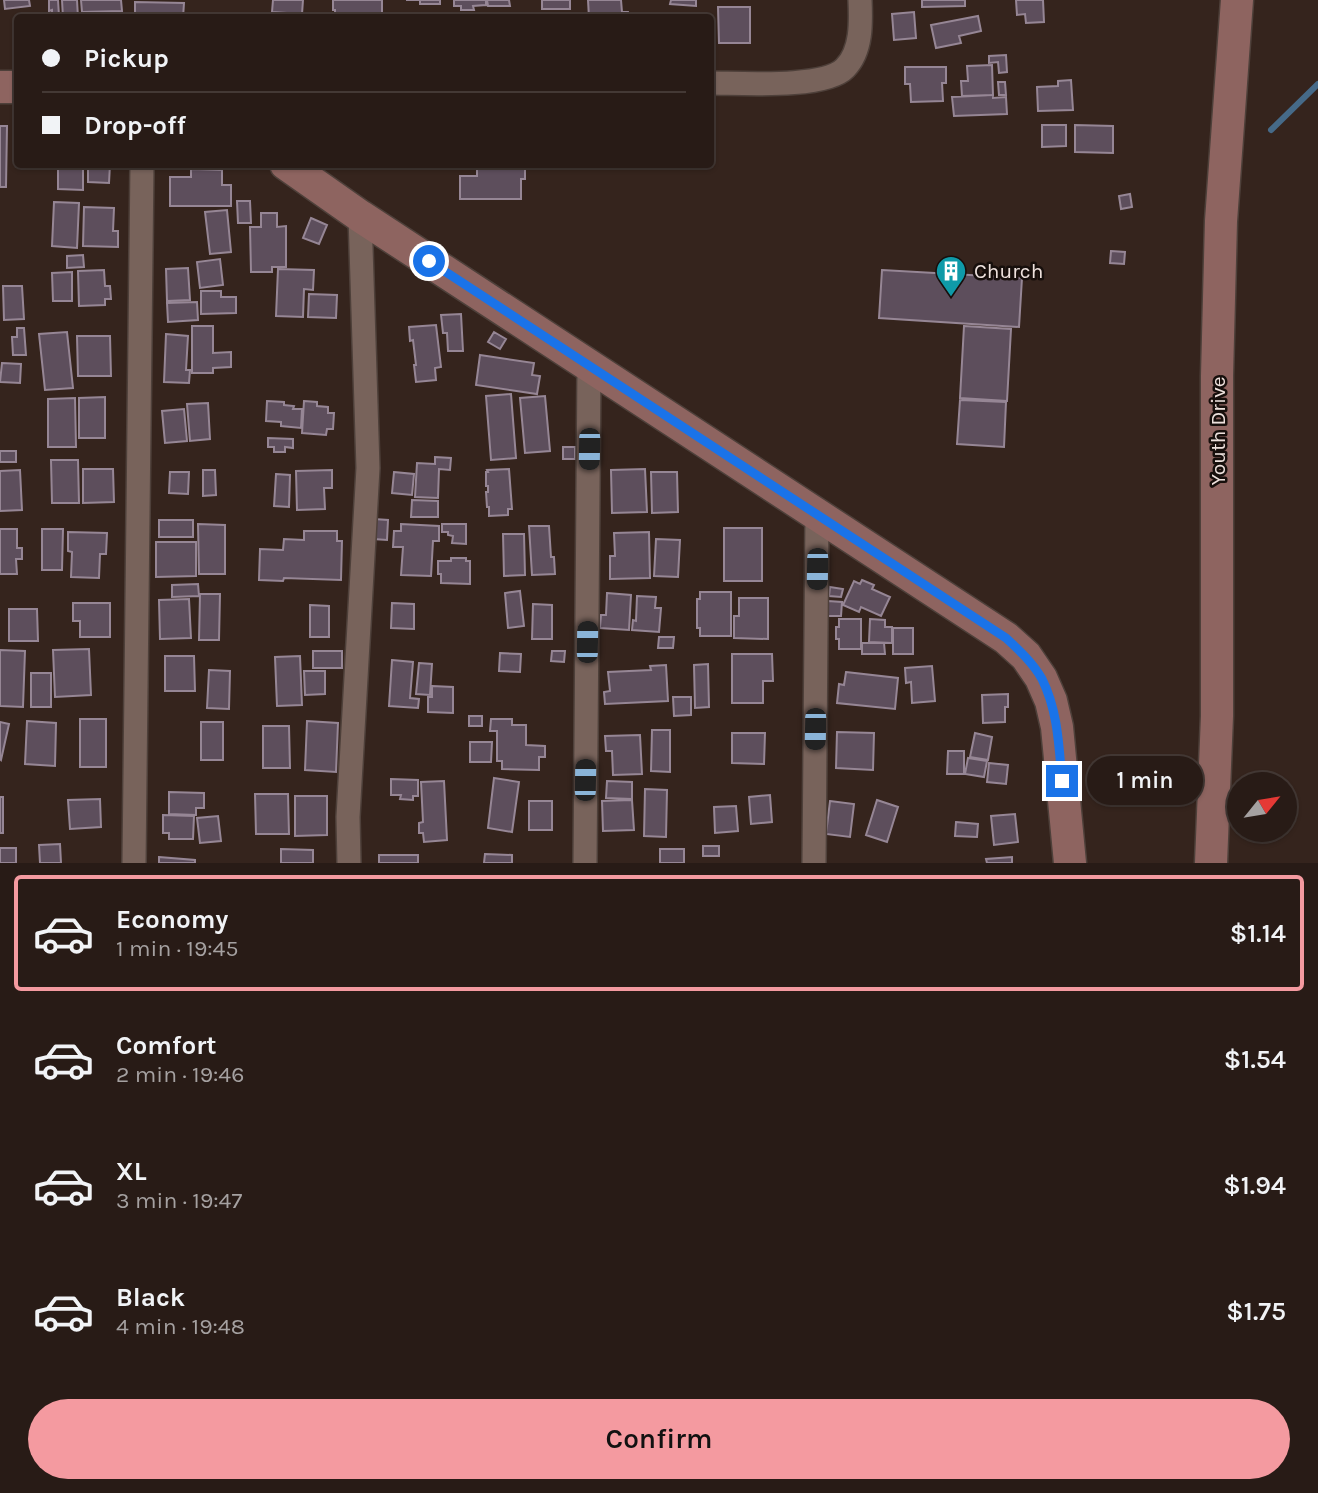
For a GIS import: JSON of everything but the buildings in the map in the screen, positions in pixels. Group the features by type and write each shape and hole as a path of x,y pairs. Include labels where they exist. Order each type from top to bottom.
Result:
{"street":[{"path":"714,83 795,82 832,77 845,69 858,42 860,0"},
{"name":"Youth Drive","path":"1211,863 1217,716 1217,376 1221,221 1237,0"},
{"path":"134,863 142,168"},
{"path":"292,168 360,216 1006,638 1026,656 1041,678 1051,701 1057,727 1070,863"},
{"path":"349,863 348,817 368,468 360,216"},
{"path":"585,863 589,366"},
{"path":"814,863 817,515"}],"waterway":[{"path":"1271,130 1318,84"}],"place":[{"name":"Church","path":"951,298"}],"route":[{"path":"429,261 1006,638 1026,656 1041,678 1051,701 1057,727 1062,781"}]}
